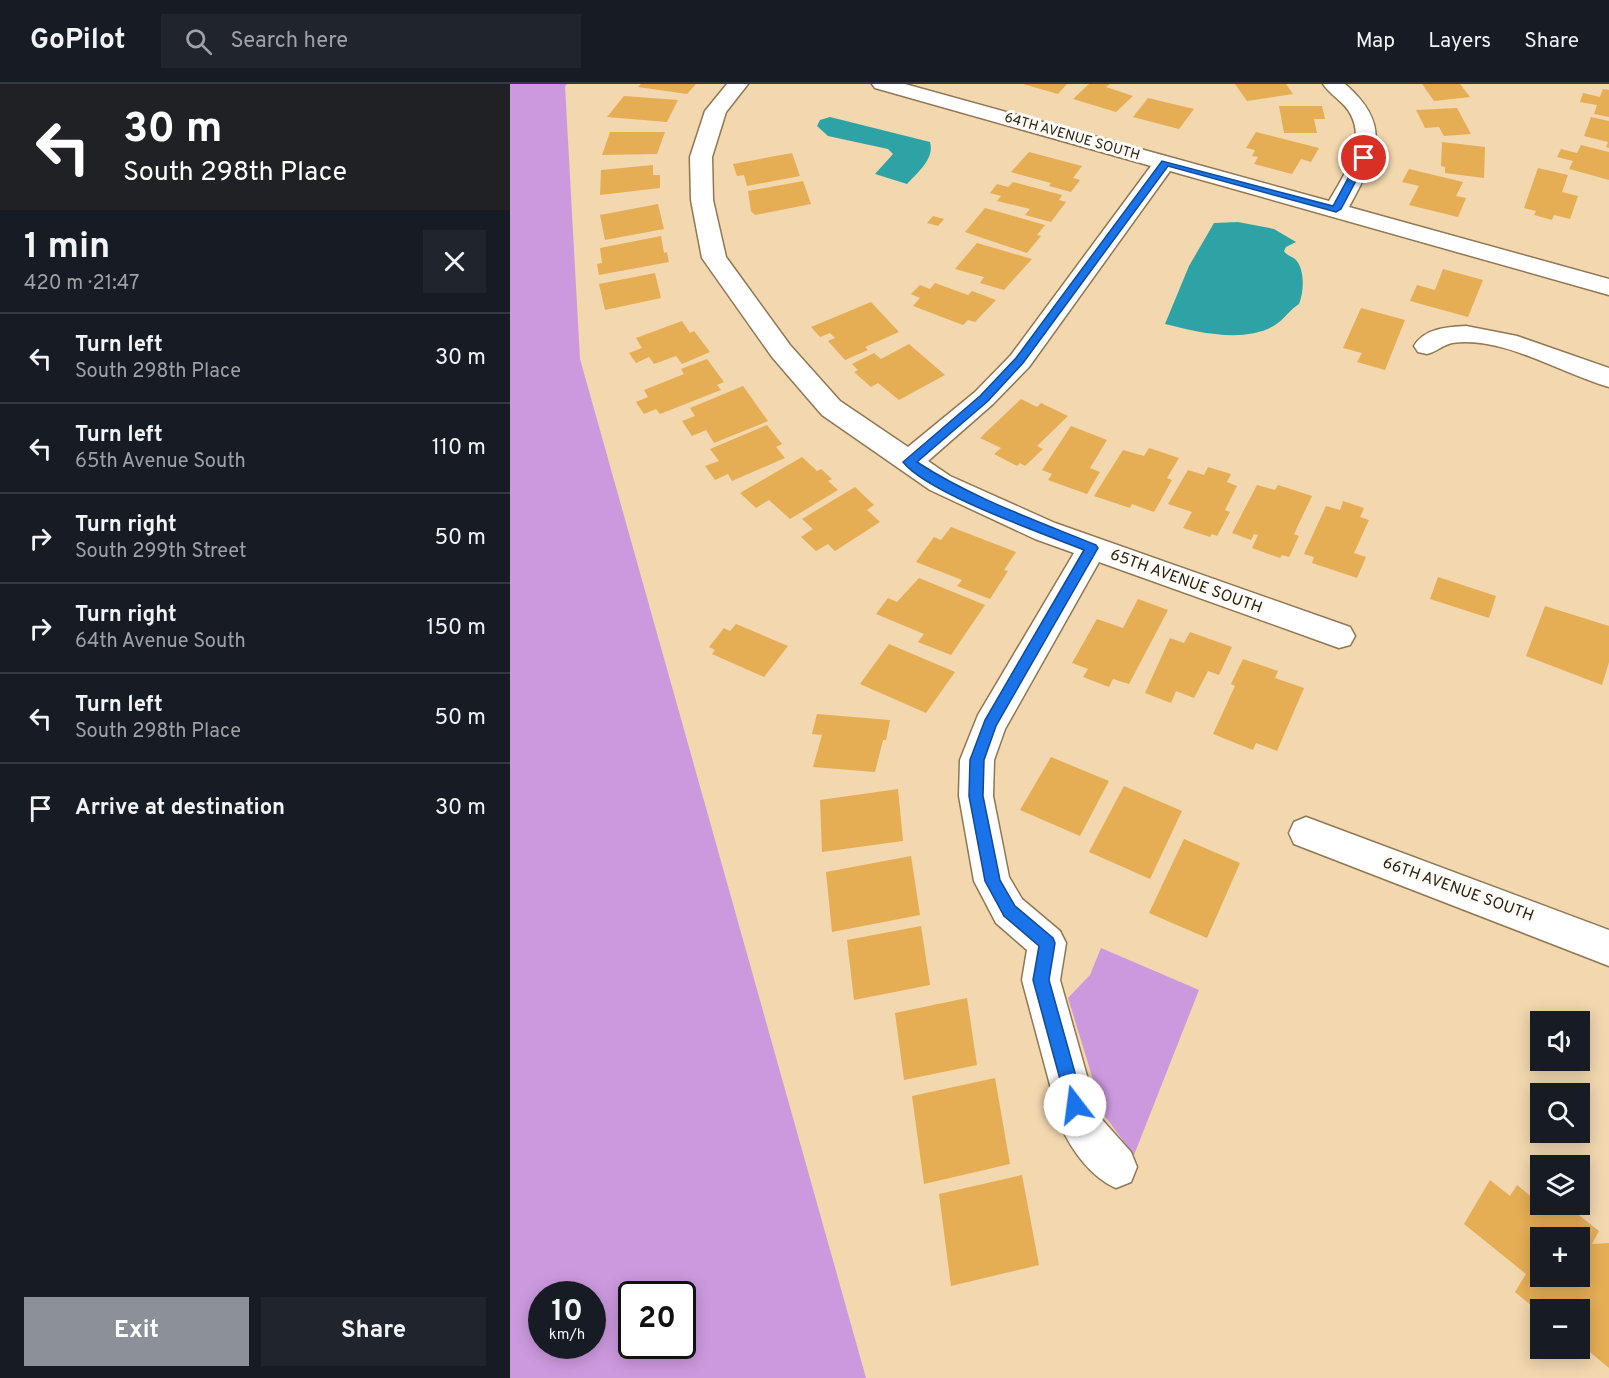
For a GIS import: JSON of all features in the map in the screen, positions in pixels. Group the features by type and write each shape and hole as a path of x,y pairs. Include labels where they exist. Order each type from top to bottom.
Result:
{"street":[{"name":"65TH AVENUE SOUTH","path":"738,84 716,111 701,157 702,200 714,258 781,351 831,408 940,483 992,508 1092,548 1339,636"},
{"path":"1333,84 1361,111 1368,128 1364,158 1336,209"},
{"name":"64TH AVENUE SOUTH","path":"895,86 1609,287"},
{"path":"909,462 984,398 1020,361 1166,163"},
{"path":"1427,346 1448,335 1490,339 1515,344 1609,378"},
{"path":"1092,548 990,724 977,760 976,796 992,881 1009,911 1047,943 1041,980 1081,1126 1116,1167"},
{"name":"66TH AVENUE SOUTH","path":"1306,833 1609,948"}],"shaded area":[{"path":"510,84 567,84 565,86 580,359 866,1378 510,1378"},
{"path":"1101,948 1199,990 1134,1155 1104,1115 1068,998 1090,975"}],"water":[{"path":"830,117 930,142 928,160 907,184 875,174 893,154 888,149 828,136 817,126 820,120"},
{"path":"1238,222 1274,229 1296,242 1286,247 1284,251 1296,260 1301,269 1303,287 1299,304 1275,325 1250,334 1221,335 1165,324 1189,266 1214,223"}],"building":[{"path":"641,84 696,84 687,94 638,87"},
{"path":"1023,84 1067,84 1058,94"},
{"path":"1089,84 1110,84 1106,87 1133,96 1116,112 1073,99"},
{"path":"1235,84 1286,84 1293,94 1247,101"},
{"path":"1422,84 1460,84 1470,97 1434,101"},
{"path":"1603,89 1609,90 1609,117 1594,114 1597,105 1580,102 1583,93 1600,97"},
{"path":"624,96 678,100 667,122 607,117"},
{"path":"1148,98 1194,109 1179,129 1133,117"},
{"path":"1279,106 1322,106 1325,119 1314,119 1317,133 1284,133"},
{"path":"1457,108 1471,134 1444,136 1439,127 1425,128 1416,110"},
{"path":"1591,117 1609,121 1609,148 1606,147 1608,142 1584,136"},
{"path":"610,132 665,132 657,154 602,155"},
{"path":"1256,132 1319,148 1311,162 1301,159 1292,174 1254,164 1258,157 1252,156 1255,150 1246,148"},
{"path":"1442,142 1485,147 1484,178 1445,173 1445,167 1441,166"},
{"path":"1581,145 1609,152 1609,180 1569,169 1573,161 1557,157 1561,149 1577,153"},
{"path":"1029,152 1082,166 1073,178 1080,180 1071,192 1049,186 1051,183 1011,172"},
{"path":"792,153 800,176 747,186 744,175 737,176 733,164"},
{"path":"653,165 653,175 660,175 660,188 600,195 601,170"},
{"path":"1538,168 1568,175 1562,192 1578,196 1570,219 1554,215 1552,220 1534,215 1536,211 1524,208"},
{"path":"1409,169 1463,182 1456,196 1466,198 1458,217 1409,205 1419,186 1402,182"},
{"path":"803,181 811,204 755,215 751,211 748,191"},
{"path":"1013,182 1062,195 1059,200 1066,202 1051,222 1025,215 1030,209 997,201 1001,196 990,193 997,184 1008,187"},
{"path":"658,204 664,229 605,240 600,215"},
{"path":"985,208 1045,225 1037,235 1041,236 1027,253 965,232"},
{"path":"933,216 944,219 938,226 927,223"},
{"path":"661,236 664,253 667,252 669,262 599,275 597,264 602,263 600,248"},
{"path":"977,243 1032,259 1004,290 980,283 984,277 955,269"},
{"path":"1443,269 1483,280 1468,317 1410,301 1417,285 1435,290"},
{"path":"655,273 661,298 605,310 599,284"},
{"path":"935,283 968,295 972,291 996,300 975,322 968,320 963,325 913,306 920,298 911,294 920,285 930,289"},
{"path":"871,302 899,332 865,347 868,350 845,360 828,341 835,338 830,333 820,337 811,327"},
{"path":"1361,308 1405,320 1385,370 1357,362 1362,353 1343,348"},
{"path":"682,321 690,333 694,331 710,352 682,364 676,356 654,364 649,357 636,363 629,353 642,348 636,338"},
{"path":"909,344 945,375 899,400 878,383 871,387 854,372 858,370 852,364 874,353 881,359"},
{"path":"707,359 724,382 717,385 721,390 660,414 656,409 644,414 636,402 648,397 644,390 684,374 681,369"},
{"path":"743,386 768,421 714,443 706,430 692,436 682,421 695,416 690,408"},
{"path":"1021,399 1037,407 1041,403 1068,416 1037,446 1043,449 1025,466 1020,463 1017,466 994,454 1001,448 980,438"},
{"path":"767,425 782,444 776,447 785,458 732,481 728,474 715,480 705,466 719,461 710,449"},
{"path":"1071,426 1107,440 1090,468 1100,472 1087,494 1048,480 1052,474 1042,470"},
{"path":"1149,448 1179,458 1167,478 1172,480 1154,512 1132,504 1130,508 1094,496 1123,450 1144,456"},
{"path":"802,457 817,471 821,469 832,479 828,481 838,490 790,519 769,500 756,508 740,493"},
{"path":"1208,467 1231,474 1227,482 1237,486 1225,510 1230,512 1217,536 1212,534 1210,537 1183,528 1192,512 1168,504 1188,470 1204,475"},
{"path":"1257,485 1275,490 1278,485 1312,496 1294,534 1299,536 1289,557 1282,555 1280,558 1252,548 1258,535 1254,534 1251,540 1232,533"},
{"path":"855,487 874,505 867,510 880,522 835,551 828,544 816,551 801,537 813,529 802,519"},
{"path":"1343,501 1364,508 1360,517 1369,520 1354,553 1366,557 1357,578 1312,563 1314,557 1304,554 1326,506 1340,510"},
{"path":"951,527 1016,552 1004,570 1008,571 990,599 957,586 962,580 916,562 934,537 941,540"},
{"path":"1438,577 1496,596 1489,618 1430,599"},
{"path":"919,578 985,605 951,655 918,642 924,634 876,614 888,598 897,602"},
{"path":"1138,599 1168,610 1129,684 1113,679 1109,687 1083,677 1088,669 1072,663 1097,619 1123,628"},
{"path":"1545,606 1609,626 1609,662 1602,685 1526,656"},
{"path":"736,624 788,646 764,677 712,654 715,650 709,647 724,628 730,631"},
{"path":"1190,632 1232,647 1219,675 1208,671 1194,698 1176,691 1171,703 1145,693 1170,638 1184,643"},
{"path":"889,644 955,672 926,713 860,684"},
{"path":"1243,659 1278,671 1275,678 1304,688 1277,751 1256,743 1253,750 1213,734 1235,686 1231,684"},
{"path":"817,714 890,720 875,772 813,767 822,735 812,734"},
{"path":"1051,757 1109,781 1080,836 1020,810"},
{"path":"1124,786 1182,811 1150,879 1089,852"},
{"path":"898,789 903,841 822,852 820,800"},
{"path":"1184,839 1240,863 1207,938 1149,913"},
{"path":"911,856 920,915 832,932 826,872"},
{"path":"921,926 930,985 854,1000 847,940"},
{"path":"967,998 977,1065 904,1080 895,1013"},
{"path":"995,1078 1010,1164 924,1184 912,1096"},
{"path":"1022,1175 1039,1265 951,1286 939,1194"},
{"path":"1490,1180 1510,1196 1517,1185 1530,1196 1530,1215 1579,1215 1599,1231 1592,1244 1609,1243 1609,1368 1590,1352 1590,1299 1530,1299 1530,1305 1515,1292 1526,1274 1464,1224"}],"route":[{"path":"1075,1105 1041,980 1047,943 1009,911 992,881 976,796 977,760 990,724 1092,548 992,508 940,483 909,462 984,398 1020,361 1166,163 1336,209 1364,158"}]}
